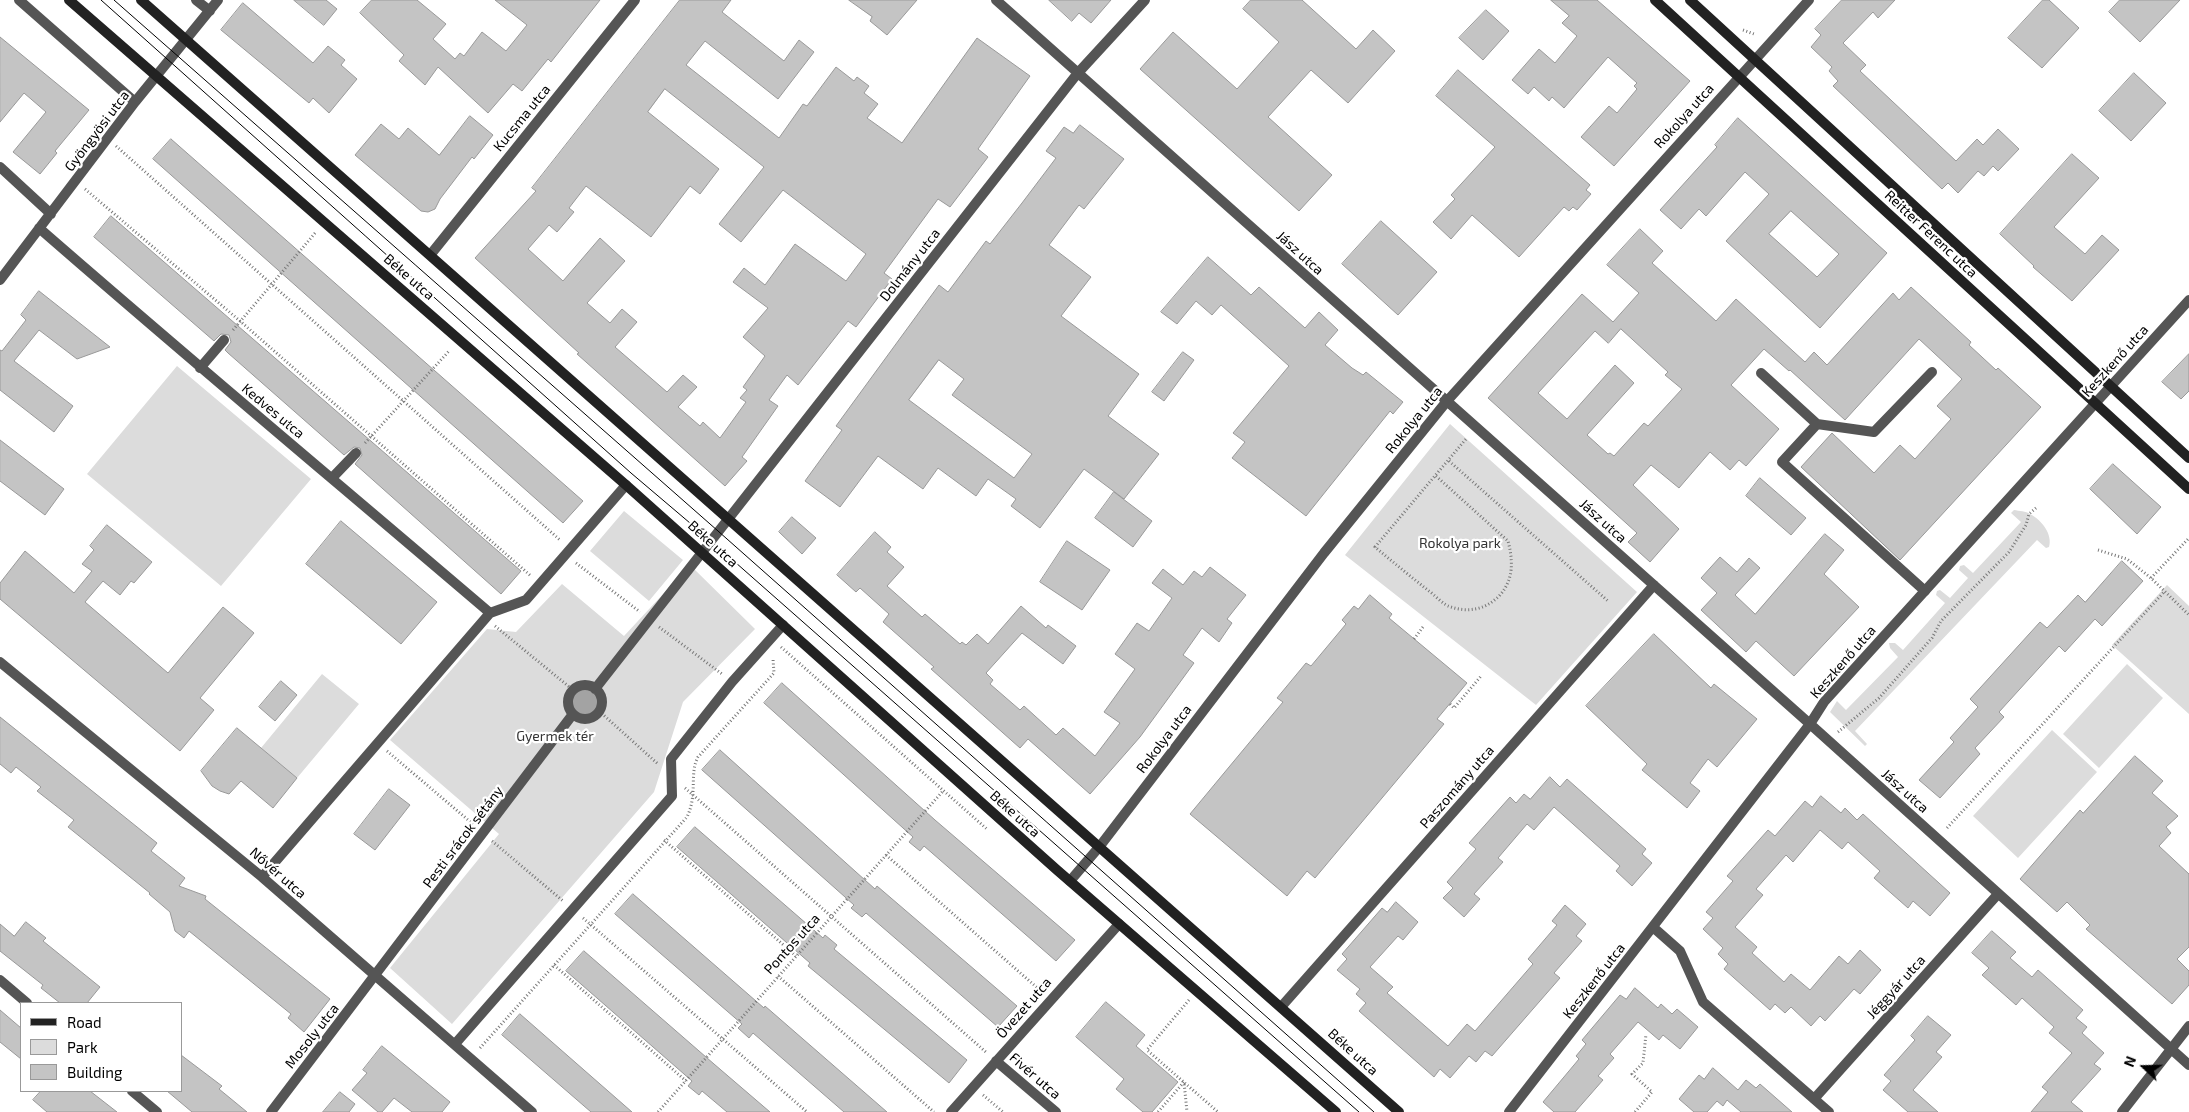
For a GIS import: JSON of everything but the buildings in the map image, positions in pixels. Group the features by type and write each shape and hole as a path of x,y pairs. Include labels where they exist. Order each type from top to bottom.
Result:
{"main road":[{"name":"Béke utca","path":"69,0 267,175 325,222 626,485 1070,881 1336,1112"},
{"name":"Béke utca","path":"142,0 1399,1112"},
{"name":"Reitter Ferenc utca","path":"1655,0 2189,490"},
{"name":"Reitter Ferenc utca","path":"1690,0 2189,458"}],"street":[{"path":"19,0 135,102"},
{"path":"196,0 210,11"},
{"name":"Gyöngyösi utca","path":"0,280 135,102 218,0"},
{"name":"Kucsma utca","path":"431,254 635,0"},
{"name":"Jász utca","path":"996,0 1810,724 2189,1065"},
{"name":"Dolmány utca","path":"701,552 1077,74 1145,0"},
{"name":"Rokolya utca","path":"1070,881 1100,846 1324,553 1447,401 1809,0"},
{"path":"0,167 51,214"},
{"name":"Kedves utca","path":"40,228 200,368 332,478 488,616"},
{"name":"Keszkenő utca","path":"1508,1112 1654,928 1697,868 1810,724 1824,702 2189,300"},
{"path":"200,368 224,340"},
{"path":"1761,373 1817,424 1874,432 1932,372"},
{"path":"1817,424 1782,462 1925,591"},
{"path":"332,478 356,453"},
{"path":"262,877 488,616 526,600 626,485"},
{"path":"595,688 701,552"},
{"name":"Paszomány utca","path":"1281,1007 1654,585"},
{"path":"455,1044 672,796 671,759 732,682 783,625"},
{"name":"Nővér utca","path":"0,662 262,877 532,1112"},
{"path":"586,686 595,688 601,698 599,711 588,719 582,719 574,714 569,705 569,699 573,690 586,686"},
{"name":"Pesti srácok sétány","path":"375,976 574,714"},
{"name":"Jéggyár utca","path":"1814,1099 1998,894"},
{"name":"Övezet utca","path":"951,1112 1119,924"},
{"path":"1654,928 1680,951 1703,1002 1829,1112"},
{"name":"Mosoly utca","path":"275,1111 375,976"},
{"path":"0,980 27,1002"},
{"path":"2122,1112 2189,1026"},
{"name":"Fivér utca","path":"996,1061 1056,1112"},
{"path":"133,1092 157,1112"}],"path":[{"path":"108,138 403,401 568,552 649,620 732,682"},
{"path":"76,181 240,321 539,583"},
{"path":"224,340 325,222"},
{"path":"356,453 460,340"},
{"path":"1436,476 1508,541 1512,556 1511,574 1505,588 1494,602 1479,609 1466,610 1449,607 1375,548 1466,439"},
{"path":"1448,461 1608,601"},
{"path":"1829,741 1844,725 1879,698 1932,638 1941,621 2009,552 2026,525 2030,514 2036,508"},
{"path":"2151,578 2189,538"},
{"path":"2098,550 2127,559 2151,578 2189,615"},
{"path":"1937,839 2165,592"},
{"path":"488,616 573,690"},
{"path":"1414,639 1423,627"},
{"path":"772,638 995,836"},
{"path":"1450,704 1454,708 1482,675"},
{"path":"599,711 996,1061"},
{"name":"Pontos utca","path":"658,1112 943,791"},
{"path":"664,840 796,956"},
{"path":"886,855 1050,999"},
{"path":"572,909 807,1112"},
{"path":"554,966 686,1081"},
{"path":"778,976 934,1112"},
{"path":"1197,991 1147,1050 1218,1112"},
{"path":"1635,1112 1652,1092 1632,1074 1643,1063 1646,1034"},
{"path":"1158,1112 1184,1082"},
{"path":"1184,1082 1186,1112"},
{"path":"973,1087 1003,1112"}],"green space":[{"path":"177,366 311,479 221,586 87,474"},
{"name":"Rokolya park","path":"1450,424 1637,592 1536,705 1345,555"},
{"path":"2014,510 2028,513 2046,528 2050,542 2049,547 2046,548 2037,540 1855,731 1867,744 1865,746 1830,712 1837,701 1846,710 1898,657 1890,648 1889,643 1895,643 1903,650 1945,603 1936,595 1937,591 1940,590 1950,598 1968,578 1959,570 1960,566 1964,565 1973,573 2021,522 2011,513"},
{"path":"624,511 683,560 649,601 590,551"},
{"name":"Gyermek tér","path":"690,565 755,629 683,702 654,792 452,1024 390,968 499,834 390,740 487,629 516,632 562,584 624,636"},
{"path":"2167,585 2189,606 2189,714 2112,645"},
{"path":"2127,664 2163,698 2099,768 2063,734"},
{"path":"322,674 359,704 297,778 261,748"},
{"path":"2052,730 2097,772 2018,858 1973,816"}],"shaded area":[{"path":"585,689 594,693 598,702 594,711 585,715 576,711 572,702 576,693"}],"tram line":[{"path":"101,0 631,473 710,540 1359,1112"},
{"path":"114,0 718,531 1374,1112"}]}
